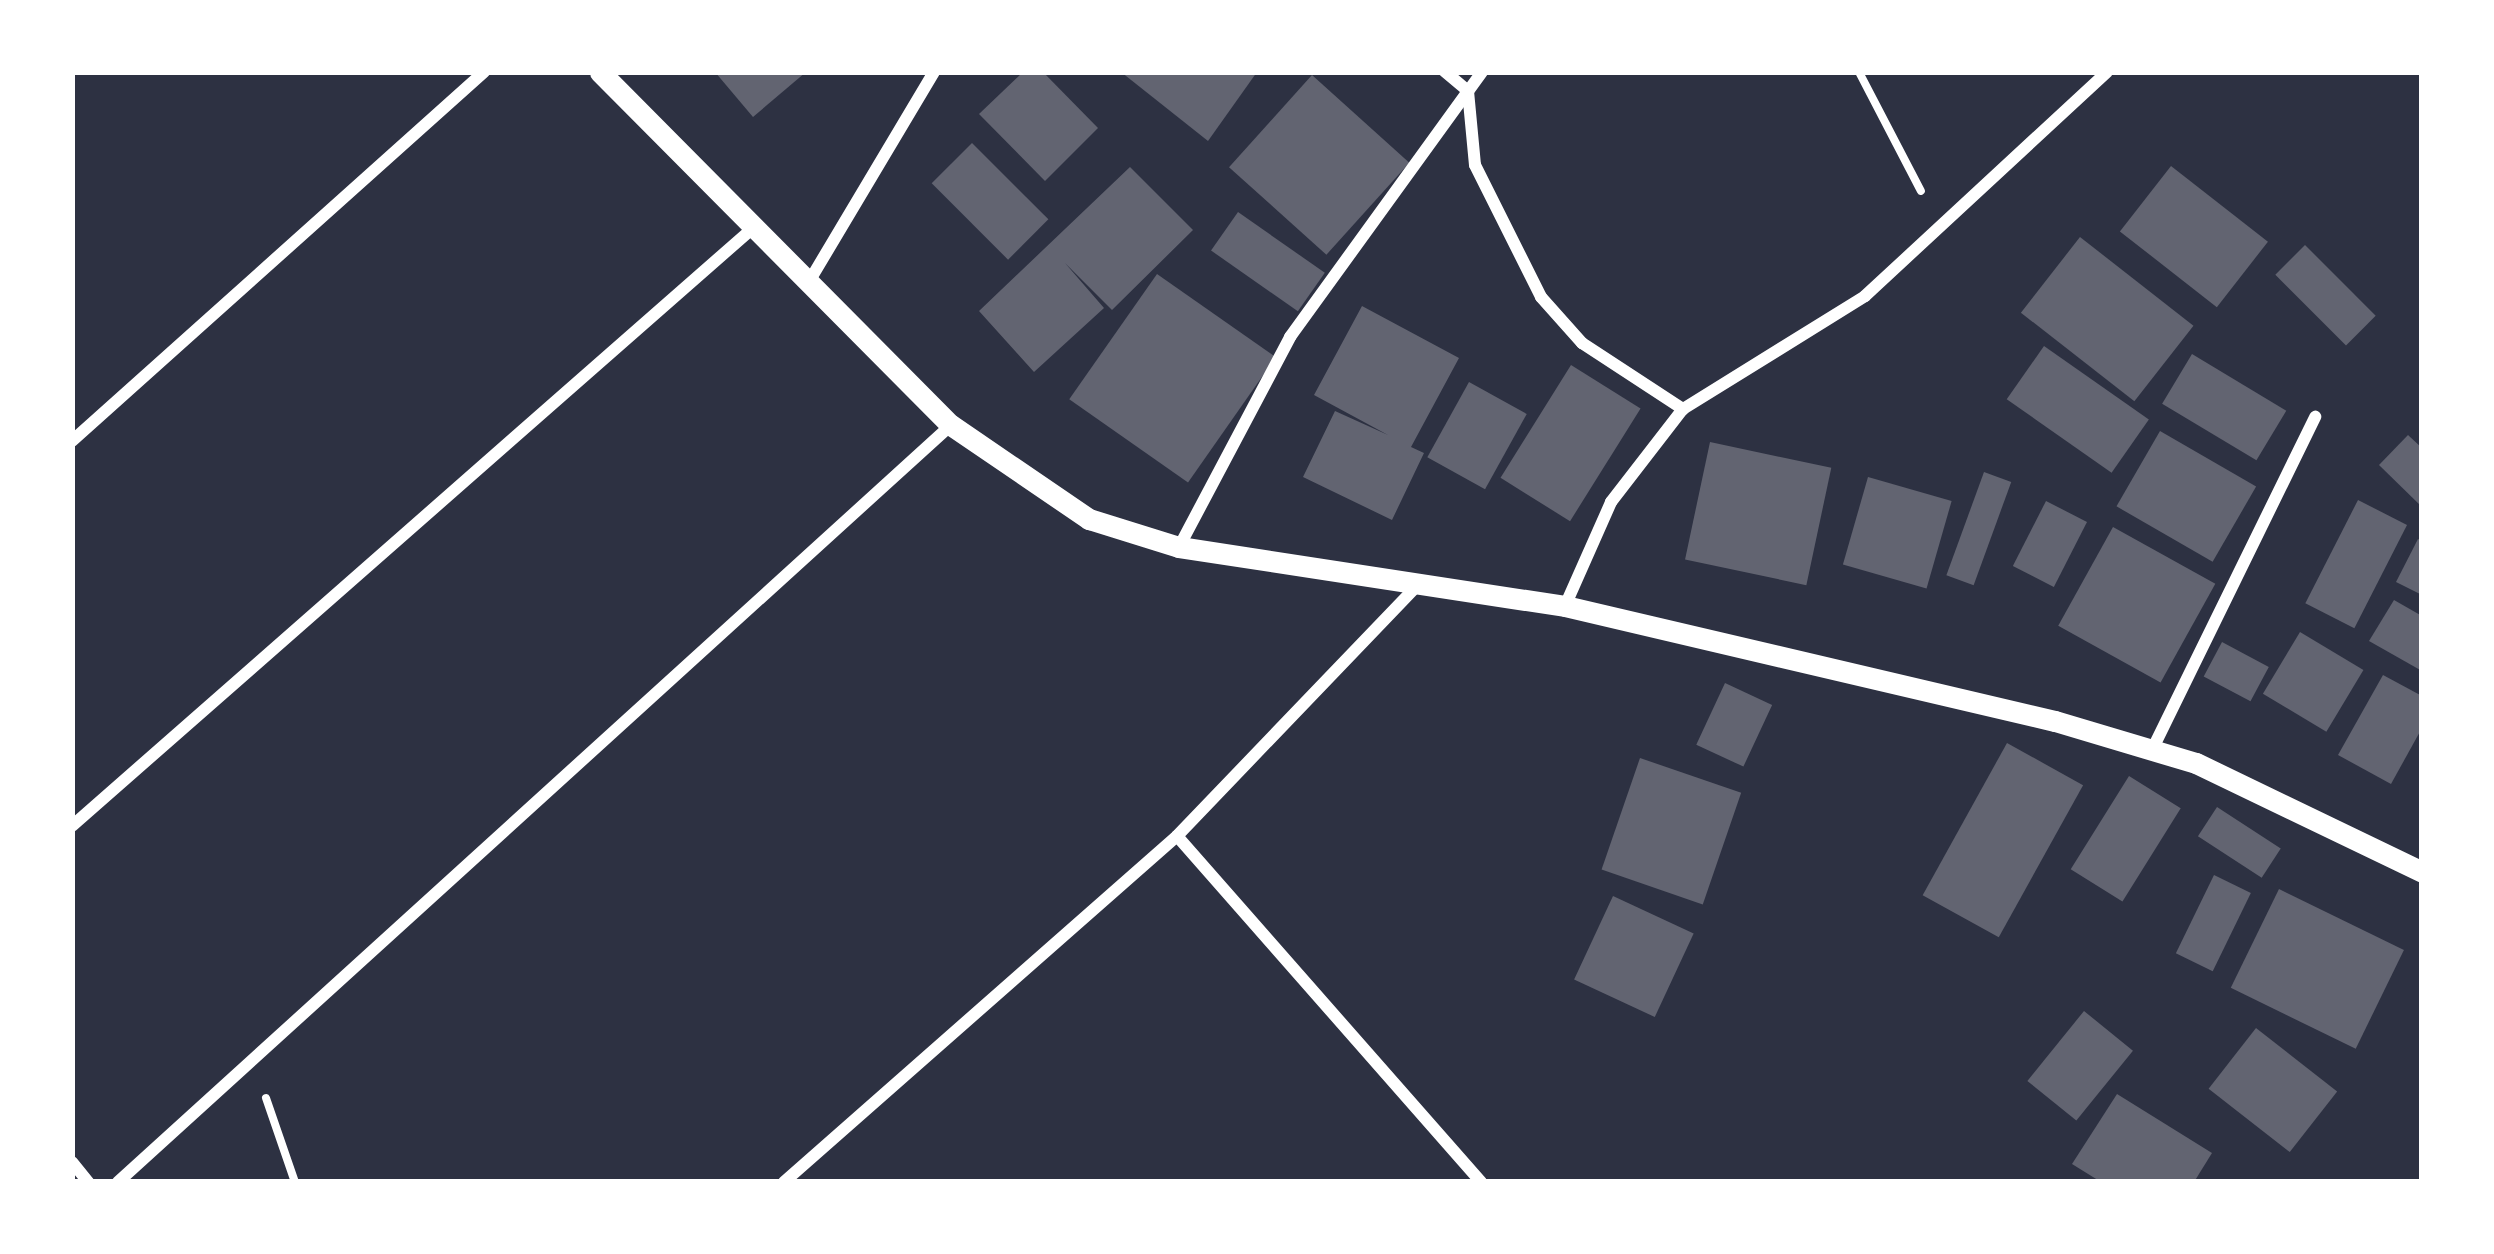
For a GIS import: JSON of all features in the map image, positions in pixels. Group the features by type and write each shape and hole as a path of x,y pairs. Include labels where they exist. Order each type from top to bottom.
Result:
{"street":[{"path":"72,441 484,72"},
{"path":"600,72 951,424 1089,519 1179,547 1565,606 2152,748 2422,872"},
{"path":"810,280 934,72"},
{"path":"1445,72 1468,91 1475,165 1540,297 1582,343 1683,409"},
{"path":"1179,547 1291,338 1482,72"},
{"path":"1565,606 1611,502 1683,409 1865,296 2107,72"},
{"path":"72,826 753,229"},
{"path":"2152,748 2315,417"},
{"path":"118,1182 951,424"},
{"path":"794,1180 1177,836 1417,586"},
{"path":"1177,836 1481,1182"},
{"path":"72,1162 88,1182"}],"path":[{"path":"1859,72 1941,230"},
{"path":"254,1062 295,1182"}],"building":[{"path":"715,72 806,72 753,117"},
{"path":"1023,72 1043,72 1098,128 1045,181 979,114"},
{"path":"1121,72 1257,72 1208,141"},
{"path":"1312,75 1409,163 1326,255 1229,167"},
{"path":"972,143 1048,219 1008,260 932,183"},
{"path":"2171,166 2268,242 2217,307 2120,231"},
{"path":"1130,167 1193,230 1112,310 1065,263 1104,308 1034,372 979,311"},
{"path":"1238,212 1325,273 1298,311 1211,251"},
{"path":"2080,237 2193,326 2134,401 2021,313"},
{"path":"2305,245 2376,316 2346,345 2275,275"},
{"path":"1157,274 1276,357 1188,482 1069,399"},
{"path":"1362,306 1459,358 1411,447 1424,453 1392,520 1303,477 1335,411 1388,435 1314,395"},
{"path":"2044,346 2149,419 2112,473 2007,399"},
{"path":"2192,354 2286,411 2256,460 2162,404"},
{"path":"1571,365 1641,408 1570,521 1501,478"},
{"path":"1469,382 1527,414 1485,489 1427,457"},
{"path":"2160,431 2256,487 2213,562 2116,506"},
{"path":"2408,435 2422,448 2422,507 2379,465"},
{"path":"1710,442 1831,468 1806,585 1685,559"},
{"path":"1984,472 2011,482 1974,585 1946,575"},
{"path":"1868,477 1952,501 1927,588 1843,564"},
{"path":"2358,500 2407,525 2354,628 2305,603"},
{"path":"2046,501 2087,522 2054,587 2013,566"},
{"path":"2113,527 2215,584 2161,683 2058,626"},
{"path":"2418,539 2422,541 2422,595 2396,582"},
{"path":"2394,600 2422,616 2422,671 2369,641"},
{"path":"2300,632 2363,670 2326,732 2263,694"},
{"path":"2222,642 2269,667 2250,701 2204,676"},
{"path":"2383,675 2422,696 2422,728 2391,784 2338,755"},
{"path":"1725,683 1772,705 1743,767 1696,745"},
{"path":"2007,743 2083,785 1999,937 1923,895"},
{"path":"1640,758 1741,793 1703,904 1602,870"},
{"path":"2129,776 2181,808 2122,902 2071,869"},
{"path":"2217,807 2281,848 2262,878 2198,836"},
{"path":"2214,875 2251,893 2213,971 2176,953"},
{"path":"2279,889 2404,950 2356,1049 2231,988"},
{"path":"1613,896 1694,934 1655,1017 1574,979"},
{"path":"2084,1011 2133,1051 2076,1121 2027,1081"},
{"path":"2256,1028 2337,1091 2290,1152 2209,1089"},
{"path":"2117,1094 2212,1153 2194,1182 2101,1182 2072,1164"}]}
